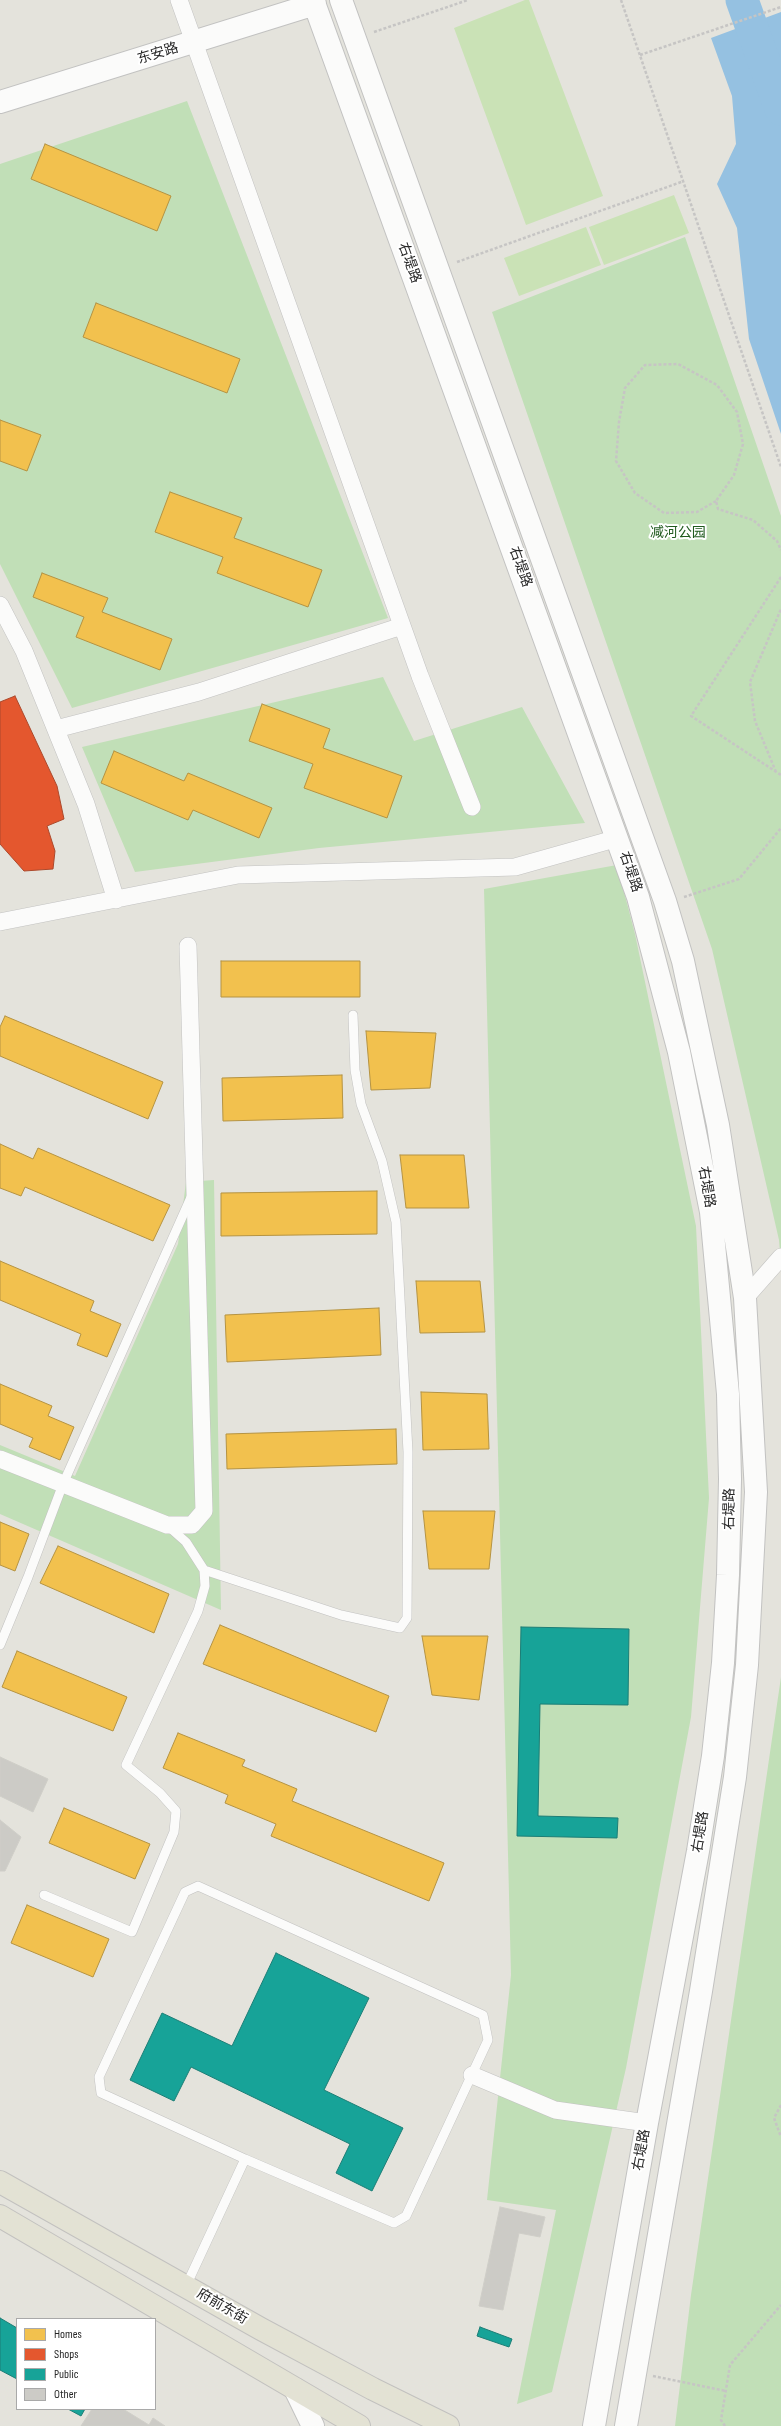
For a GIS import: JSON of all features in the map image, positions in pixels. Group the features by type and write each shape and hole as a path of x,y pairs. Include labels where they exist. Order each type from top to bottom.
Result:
{"main road":[{"name":"右堤路","path":"341,0 665,901 683,961 718,1125 745,1298 756,1492 747,1665 732,1792 626,2426"},
{"name":"东安路","path":"0,102 195,43 314,2"},
{"name":"右堤路","path":"314,2 618,838 638,897 660,973 694,1122 711,1212 728,1394 730,1479 724,1647 713,1756 698,1852 647,2123 594,2426"},
{"name":"府前东街","path":"0,2182 372,2389 448,2426"},
{"path":"0,2216 359,2426"},
{"path":"295,2389 314,2426"}],"street":[{"path":"179,0 402,626 472,807"},
{"path":"0,605 24,651 86,804 116,900"},
{"path":"56,729 199,692 402,626"},
{"path":"0,922 238,875 515,867 618,838"},
{"path":"0,1459 167,1525 192,1525 204,1511 188,946"},
{"path":"745,1298 781,1257"},
{"path":"472,2075 555,2110 647,2123"}],"lane":[{"path":"204,1570 341,1615 400,1628 407,1618 408,1452 396,1222 382,1161 361,1104 355,1070 353,1015"},
{"path":"0,1645 28,1577 63,1484 195,1188"},
{"path":"44,1895 132,1932 174,1832 176,1811 160,1793 126,1765 198,1611 205,1586 204,1570 186,1542 167,1525"},
{"path":"198,1886 483,2015 488,2040 406,2216 394,2224 245,2159 102,2093 99,2077 185,1892 198,1886"},
{"path":"186,2286 245,2159"}],"path":[{"path":"355,39 468,0"},
{"path":"621,0 781,467"},
{"path":"640,55 781,7"},
{"path":"437,269 684,181"},
{"path":"716,501 697,512 664,513 635,493 616,461 619,422 625,388 645,365 678,364 717,385 736,412 743,444 734,475 716,501 718,509 753,520 777,541 781,550"},
{"path":"781,577 691,716 781,775"},
{"path":"776,772 755,721 750,682 781,609"},
{"path":"665,901 693,895 739,879 781,828"},
{"path":"781,2105 774,2118 781,2137"},
{"path":"725,2426 721,2420 730,2365 781,2305"},
{"path":"635,2372 726,2391"}],"green space":[{"path":"525,0 529,0 603,196 526,225 454,28"},
{"path":"187,101 388,618 72,708 0,564 0,164"},
{"path":"674,195 689,233 604,265 589,227"},
{"path":"586,227 601,265 519,296 504,258"},
{"name":"减河公园","path":"685,237 781,516 781,1264 779,1240 712,949 492,312"},
{"path":"383,677 414,741 522,707 585,823 319,848 135,872 82,747"},
{"path":"617,865 635,934 696,1226 709,1498 691,1717 626,2068 552,2392 517,2404 556,2210 487,2200 511,1975 484,889"},
{"path":"214,1180 221,1610 0,1514 0,1445 75,1476 178,1244 186,1182"},
{"path":"781,1677 781,2426 675,2426 691,2295"}],"water":[{"path":"781,12 781,434 749,339 737,228 717,184 736,144 732,96 711,38"}],"building: Homes":[{"path":"45,144 171,196 157,231 31,179"},
{"path":"96,303 240,359 227,393 83,337"},
{"path":"0,420 41,435 27,471 0,461"},
{"path":"170,492 242,518 234,538 322,570 308,607 217,573 223,557 155,532"},
{"path":"42,573 108,598 102,612 172,639 160,670 76,637 84,617 33,597"},
{"path":"262,704 330,729 323,748 402,776 387,818 304,788 313,764 249,741"},
{"path":"114,751 184,781 188,773 272,808 259,838 193,810 188,820 101,783"},
{"path":"221,961 360,961 360,997 221,997"},
{"path":"5,1016 163,1082 148,1119 0,1056 0,1027"},
{"path":"366,1031 436,1033 430,1088 371,1090"},
{"path":"342,1075 343,1118 223,1121 222,1078"},
{"path":"0,1144 33,1159 38,1148 170,1205 153,1241 25,1187 21,1196 0,1188"},
{"path":"400,1155 464,1155 469,1208 406,1208"},
{"path":"377,1191 377,1234 221,1236 221,1193"},
{"path":"0,1261 94,1301 90,1311 121,1324 107,1357 77,1345 81,1334 0,1300"},
{"path":"416,1281 480,1281 485,1332 420,1333"},
{"path":"379,1308 381,1355 227,1362 225,1315"},
{"path":"0,1384 52,1406 48,1416 74,1427 60,1460 29,1447 33,1438 0,1424"},
{"path":"421,1392 487,1394 489,1449 423,1450"},
{"path":"396,1429 397,1464 227,1469 226,1434"},
{"path":"423,1511 495,1511 489,1569 429,1569"},
{"path":"0,1522 29,1534 15,1571 0,1565"},
{"path":"58,1546 169,1594 154,1633 40,1583"},
{"path":"220,1625 389,1696 376,1732 203,1664"},
{"path":"422,1636 488,1636 479,1700 432,1695"},
{"path":"17,1651 127,1697 113,1731 2,1687"},
{"path":"178,1733 245,1760 242,1766 297,1789 292,1801 444,1863 429,1901 271,1836 276,1824 225,1803 228,1795 163,1768"},
{"path":"64,1808 150,1844 135,1879 49,1843"},
{"path":"27,1905 109,1939 93,1977 11,1943"}],"building: Shops":[{"path":"15,696 57,786 64,819 47,826 55,851 53,869 24,871 0,844 0,702"}],"building: Public":[{"path":"521,1627 629,1629 628,1705 540,1704 538,1816 618,1818 617,1838 517,1836"},
{"path":"276,1953 369,1998 324,2090 403,2128 372,2191 336,2173 350,2144 191,2067 174,2101 130,2080 162,2013 232,2046"},
{"path":"0,2318 16,2327 16,2378 0,2370"},
{"path":"480,2327 512,2339 509,2347 477,2336"},
{"path":"70,2410 84,2410 81,2416"}],"building: Other":[{"path":"0,1757 48,1779 33,1812 0,1796"},
{"path":"0,1820 21,1837 5,1871 0,1871"},
{"path":"500,2207 545,2217 540,2237 519,2233 503,2310 479,2306"},
{"path":"91,2410 125,2410 149,2425 153,2418 165,2426 81,2426"}],"waterway":[{"path":"742,0 781,109"}]}
